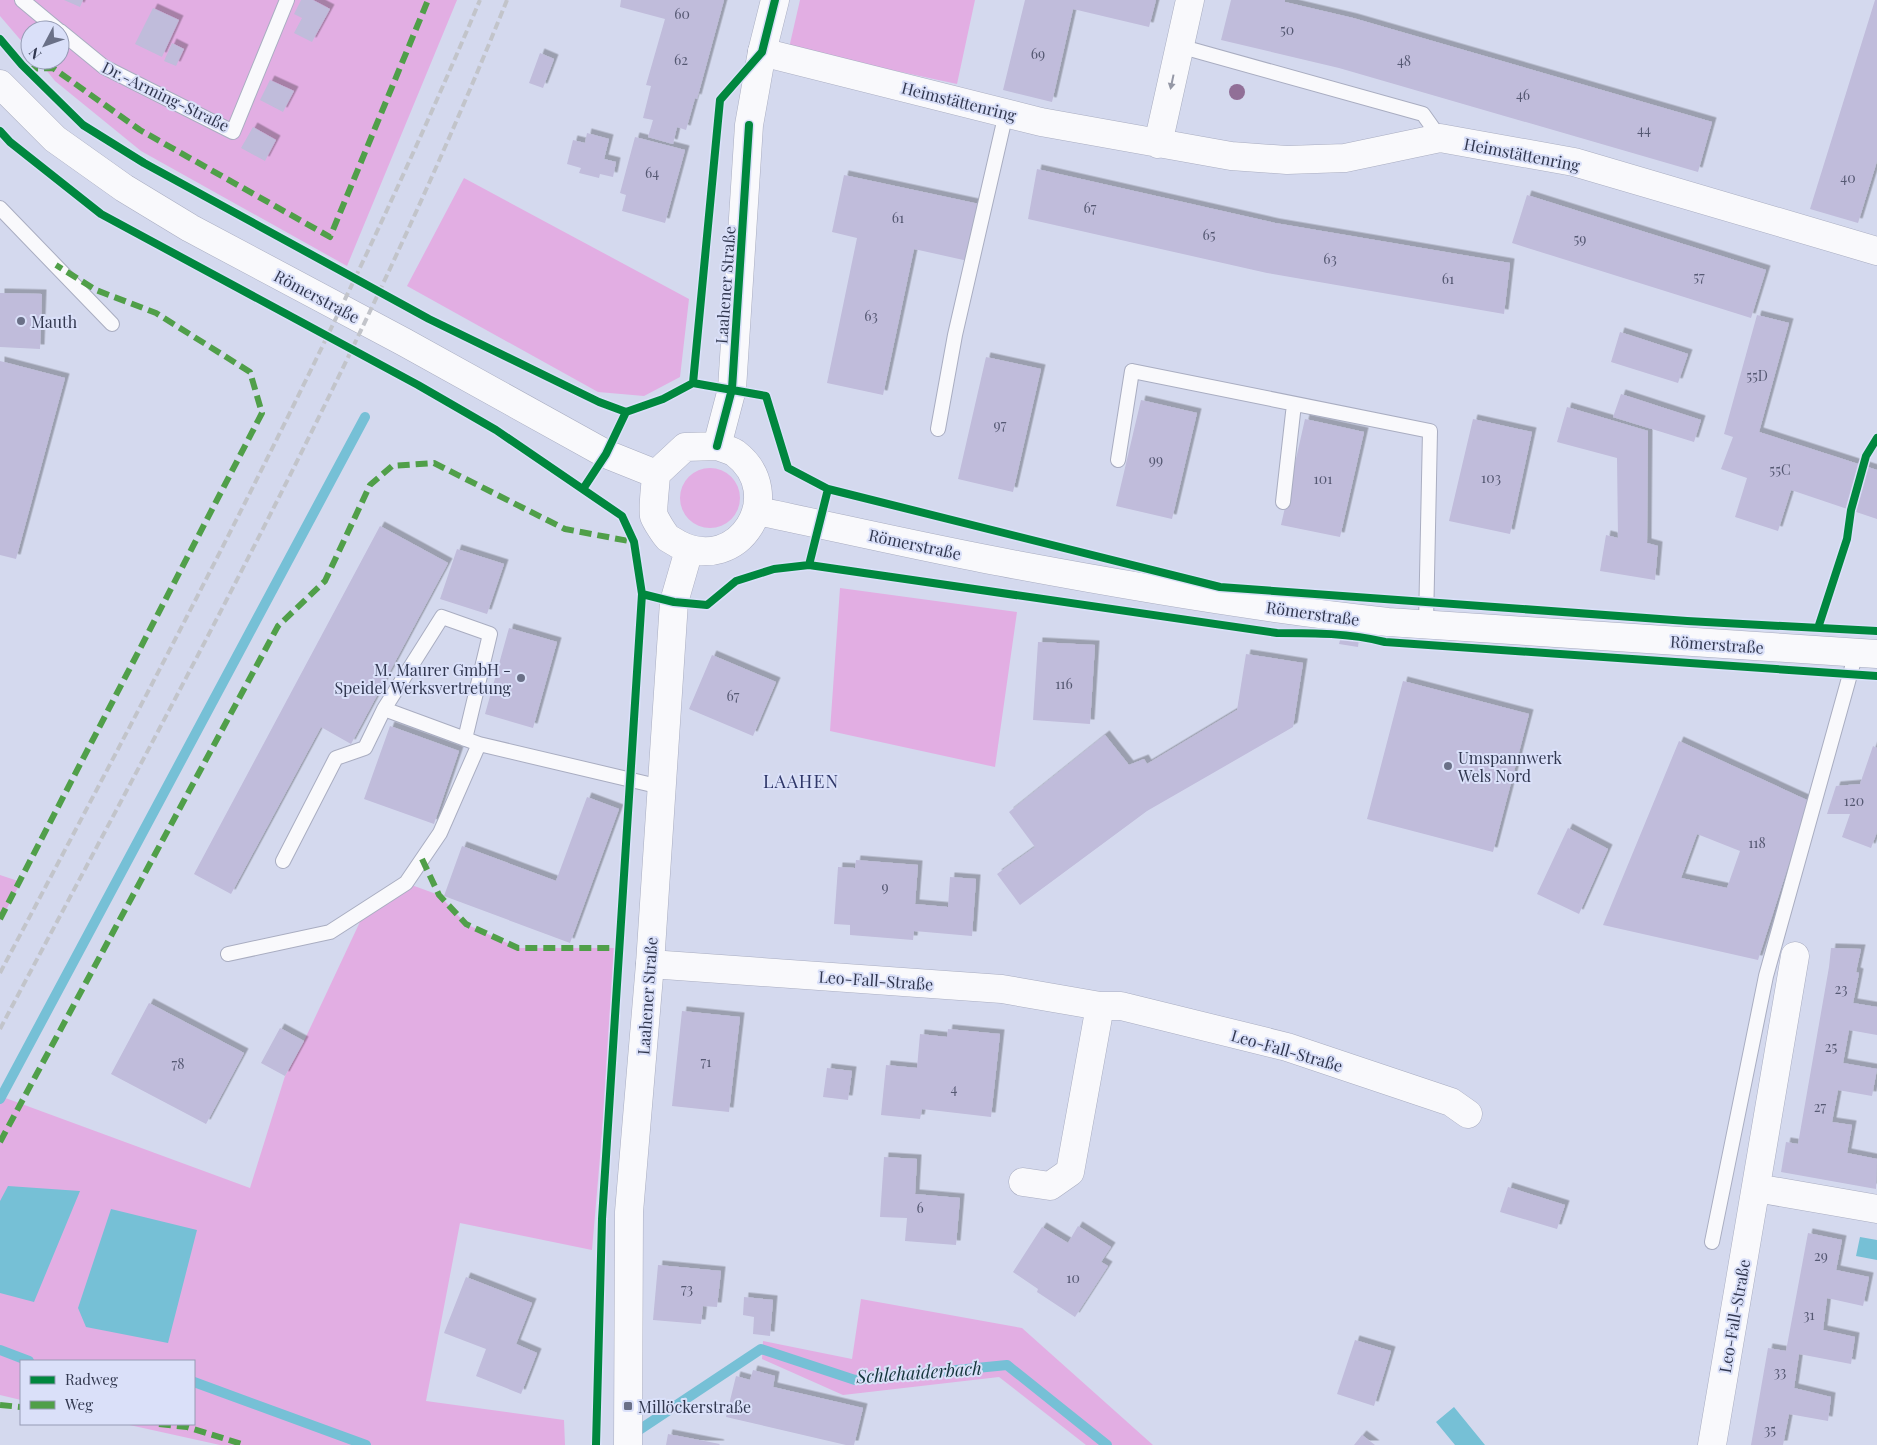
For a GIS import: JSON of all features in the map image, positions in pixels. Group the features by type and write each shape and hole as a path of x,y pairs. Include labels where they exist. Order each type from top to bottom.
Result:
{"street":[{"name":"Laahener Straße","path":"718,446 732,389 749,125 762,52 775,0"},
{"path":"1158,144 1190,0"},
{"name":"Heimstättenring","path":"762,52 1041,122 1231,156 1287,160 1345,158 1440,138 1574,162 1877,251"},
{"name":"Römerstraße","path":"0,84 55,138 124,188 190,228 412,346 606,454 656,474"},
{"path":"718,446 734,453 748,467 758,490 758,511 743,537 717,551 690,550 668,538 654,515 656,474 685,448 718,446"},
{"name":"Römerstraße","path":"758,511 1017,565 1208,598 1349,618 1866,654"},
{"name":"Laahener Straße","path":"628,1445 629,1212 650,964 674,602 690,550"},
{"name":"Leo-Fall-Straße","path":"1712,1445 1796,956"},
{"name":"Leo-Fall-Straße","path":"650,964 1002,989 1100,1006 1121,1006 1287,1047 1451,1102 1468,1114"},
{"path":"1023,1182 1050,1186 1070,1172 1100,1006"},
{"path":"1756,1188 1877,1210"}],"lane":[{"name":"Dr.-Arming-Straße","path":"22,0 46,20"},
{"name":"Dr.-Arming-Straße","path":"70,40 104,67 233,132 287,0"},
{"path":"1179,46 1423,114 1440,138"},
{"path":"938,429 955,335 1006,113"},
{"path":"0,208 112,324"},
{"path":"1118,460 1132,371 1430,431 1426,624"},
{"path":"1282,502 1294,404"},
{"path":"283,861 336,758 365,748 384,710 442,617 490,634 465,738"},
{"path":"1712,1242 1766,976 1866,654"},
{"path":"384,710 479,744 661,787"},
{"path":"228,954 330,932 406,883 440,833 479,744"}],"shaded area":[{"path":"0,0 457,0 347,266 141,151 55,81 46,70 70,70 70,20 20,20 20,39 0,16"},
{"path":"800,0 975,0 957,84 789,48"},
{"path":"464,178 689,299 680,377 644,396 598,392 407,286"},
{"path":"704,468 716,468 727,473 735,481 740,492 738,510 727,523 716,528 704,528 693,523 685,515 680,504 680,492 685,481 693,473"},
{"path":"840,588 1017,612 995,767 830,731"},
{"path":"0,875 21,882 0,921"},
{"path":"406,883 439,895 466,924 518,948 618,948 592,1250 460,1223 426,1401 564,1420 565,1445 220,1445 130,1425 195,1425 195,1360 20,1360 20,1400 0,1395 0,1096 250,1188 285,1076 304,1041 366,909"},
{"path":"861,1299 1022,1328 1153,1445 1086,1445 999,1377 843,1395 762,1359 763,1341 852,1359"}],"water":[{"path":"8,1186 80,1191 34,1302 0,1293 0,1201"},
{"path":"111,1209 197,1230 168,1343 86,1327 78,1308"},
{"path":"1860,1237 1877,1240 1877,1260 1856,1256"},
{"path":"1454,1407 1485,1445 1455,1445 1436,1422"}],"building":[{"path":"64,0 83,0 80,7"},
{"path":"301,0 313,0 330,9 312,42 294,33 302,18 294,14"},
{"path":"621,0 724,0 697,99 695,98 686,130 677,127 673,144 648,137 653,120 643,118 651,86 646,85 665,19 620,7"},
{"path":"1025,0 1156,0 1149,27 1073,9 1052,102 1003,90"},
{"path":"1231,0 1285,0 1285,2 1353,18 1712,122 1698,172 1339,68 1221,40"},
{"path":"1875,0 1877,0 1877,161 1858,223 1810,209"},
{"path":"153,8 179,20 162,57 135,44"},
{"path":"172,43 184,49 176,66 164,61"},
{"path":"540,53 554,59 543,88 529,83"},
{"path":"270,80 294,91 283,112 260,100"},
{"path":"253,127 276,140 265,161 241,148"},
{"path":"587,133 609,139 604,159 616,162 613,177 600,174 599,178 579,173 581,168 567,164 573,140 585,143"},
{"path":"635,137 685,150 665,223 622,211 626,195 620,193"},
{"path":"1037,169 1275,223 1510,263 1504,314 1267,273 1028,219"},
{"path":"844,175 979,204 968,261 914,249 883,395 827,383 857,238 832,232"},
{"path":"1527,195 1766,270 1751,318 1512,243"},
{"name":"Mauth","path":"0,293 42,294 40,349 0,347"},
{"path":"1757,315 1789,323 1759,432 1877,470 1877,519 1791,490 1778,531 1735,517 1747,478 1721,469 1733,437 1724,434"},
{"path":"1620,332 1688,354 1678,383 1611,362"},
{"path":"986,357 1041,369 1013,492 958,479"},
{"path":"0,361 65,378 16,559 0,555"},
{"path":"1621,394 1701,420 1694,442 1613,417"},
{"path":"1141,400 1197,413 1172,519 1116,506"},
{"path":"1567,407 1648,431 1647,543 1658,546 1655,580 1600,571 1606,535 1618,538 1617,458 1557,442"},
{"path":"1305,419 1364,432 1340,537 1281,525"},
{"path":"1473,419 1532,432 1510,534 1449,521"},
{"path":"380,526 448,563 351,744 321,727 231,894 194,874"},
{"path":"457,549 504,564 487,614 440,599"},
{"name":"M. Maurer GmbH - Speidel Werksvertretung","path":"509,628 557,642 533,728 485,714"},
{"path":"1341,636 1359,639 1358,647 1339,644"},
{"path":"1038,642 1095,645 1090,724 1033,720"},
{"path":"1246,654 1303,663 1293,727 1147,811 1020,905 997,874 1035,847 1009,812 1105,735 1129,765 1144,759 1147,764 1237,710"},
{"path":"712,655 776,682 753,736 689,709"},
{"name":"Umspannwerk Wels Nord","path":"1403,681 1529,714 1493,852 1367,819"},
{"path":"390,726 459,751 434,824 364,799"},
{"path":"1679,741 1809,801 1758,960 1603,925","holes":["1697,834 1740,851 1727,888 1681,878"]},
{"path":"1873,746 1877,748 1877,832 1871,848 1842,837 1850,814 1827,814 1836,786 1860,784"},
{"path":"587,797 619,809 570,943 444,896 462,846 556,881"},
{"path":"1568,828 1608,849 1579,914 1537,894"},
{"path":"856,860 918,865 915,904 948,907 950,877 976,879 972,936 914,931 913,940 850,935 850,925 834,924 838,867 855,868"},
{"path":"1831,948 1861,949 1856,972 1859,973 1853,1003 1877,1007 1877,1035 1849,1030 1843,1063 1877,1069 1872,1096 1838,1090 1832,1122 1852,1125 1847,1153 1877,1159 1876,1189 1781,1172 1786,1142 1798,1144"},
{"path":"149,1003 244,1053 206,1124 111,1074"},
{"path":"682,1011 740,1017 729,1112 672,1106"},
{"path":"280,1028 304,1041 285,1076 261,1063"},
{"path":"948,1029 1000,1034 991,1117 922,1109 920,1119 881,1115 886,1065 917,1068 920,1034 947,1037"},
{"path":"827,1068 852,1071 848,1100 823,1097"},
{"path":"884,1157 917,1159 915,1194 960,1198 956,1245 905,1241 907,1218 880,1217"},
{"path":"1508,1187 1565,1205 1557,1229 1500,1212"},
{"path":"1078,1226 1111,1247 1101,1262 1108,1266 1075,1317 1037,1292 1038,1289 1013,1272 1042,1227 1068,1243"},
{"path":"1808,1233 1842,1240 1836,1270 1869,1277 1863,1306 1827,1298 1823,1330 1855,1337 1851,1364 1799,1354 1794,1388 1831,1397 1828,1421 1789,1414 1783,1445 1751,1445 1768,1348 1786,1351"},
{"path":"658,1265 721,1271 717,1307 703,1306 701,1324 653,1320"},
{"path":"466,1277 532,1303 516,1344 537,1353 521,1394 476,1376 486,1349 444,1333"},
{"path":"744,1297 773,1300 770,1336 753,1334 754,1317 743,1315"},
{"path":"1355,1340 1391,1351 1374,1406 1337,1394"},
{"path":"753,1370 775,1376 773,1387 863,1408 854,1445 846,1445 726,1417 736,1376 750,1380"},
{"path":"668,1434 720,1444 666,1445"},
{"path":"1362,1435 1375,1445 1354,1445"}],"waterway":[{"path":"0,1099 365,417"},
{"name":"Schlehaiderbach","path":"630,1436 761,1349 855,1380 1007,1365 1107,1445"},
{"name":"Schlehaiderbach","path":"0,1350 26,1360"},
{"name":"Schlehaiderbach","path":"195,1382 366,1445"}],"railway":[{"path":"0,973 189,613 311,370 426,125 480,0"},
{"path":"0,1029 135,776 267,521 331,392 393,263 452,132 507,0"}],"marked path":[{"path":"56,70 140,130 330,237 428,0"},
{"path":"0,919 262,413 250,372 156,313 96,290 56,265"},
{"path":"0,1142 278,626 325,581 370,485 392,466 434,463 565,529 634,542"},
{"path":"422,859 439,895 466,924 518,948 618,948"},
{"path":"0,1405 20,1407"},
{"path":"168,1425 187,1427 245,1445"}],"cycle path":[{"path":"693,383 720,100 762,52 775,0"},
{"path":"0,39 22,65 83,125 144,163 429,319 599,402 626,412 663,399 693,383 766,396 788,468 828,489 1220,587 1687,621 1877,631"},
{"path":"717,446 732,389 749,125"},
{"path":"0,131 10,142 101,214 418,385 496,430 622,516 634,542 642,594 674,602 707,605 736,581 774,569 809,565 1277,633 1331,634 1385,642 1877,676"},
{"path":"583,489 606,454 626,412"},
{"path":"1818,628 1847,539 1851,510 1866,456 1877,438"},
{"path":"809,565 828,489"},
{"path":"596,1445 602,1219 642,594"}],"place":[{"name":"Mauth","path":"21,321"},
{"name":"M. Maurer GmbH - Speidel Werksvertretung","path":"521,678"},
{"name":"Umspannwerk Wels Nord","path":"1448,766"},
{"name":"Millöckerstraße","path":"628,1406"}],"district":[{"name":"LAAHEN","path":"801,781"}]}
